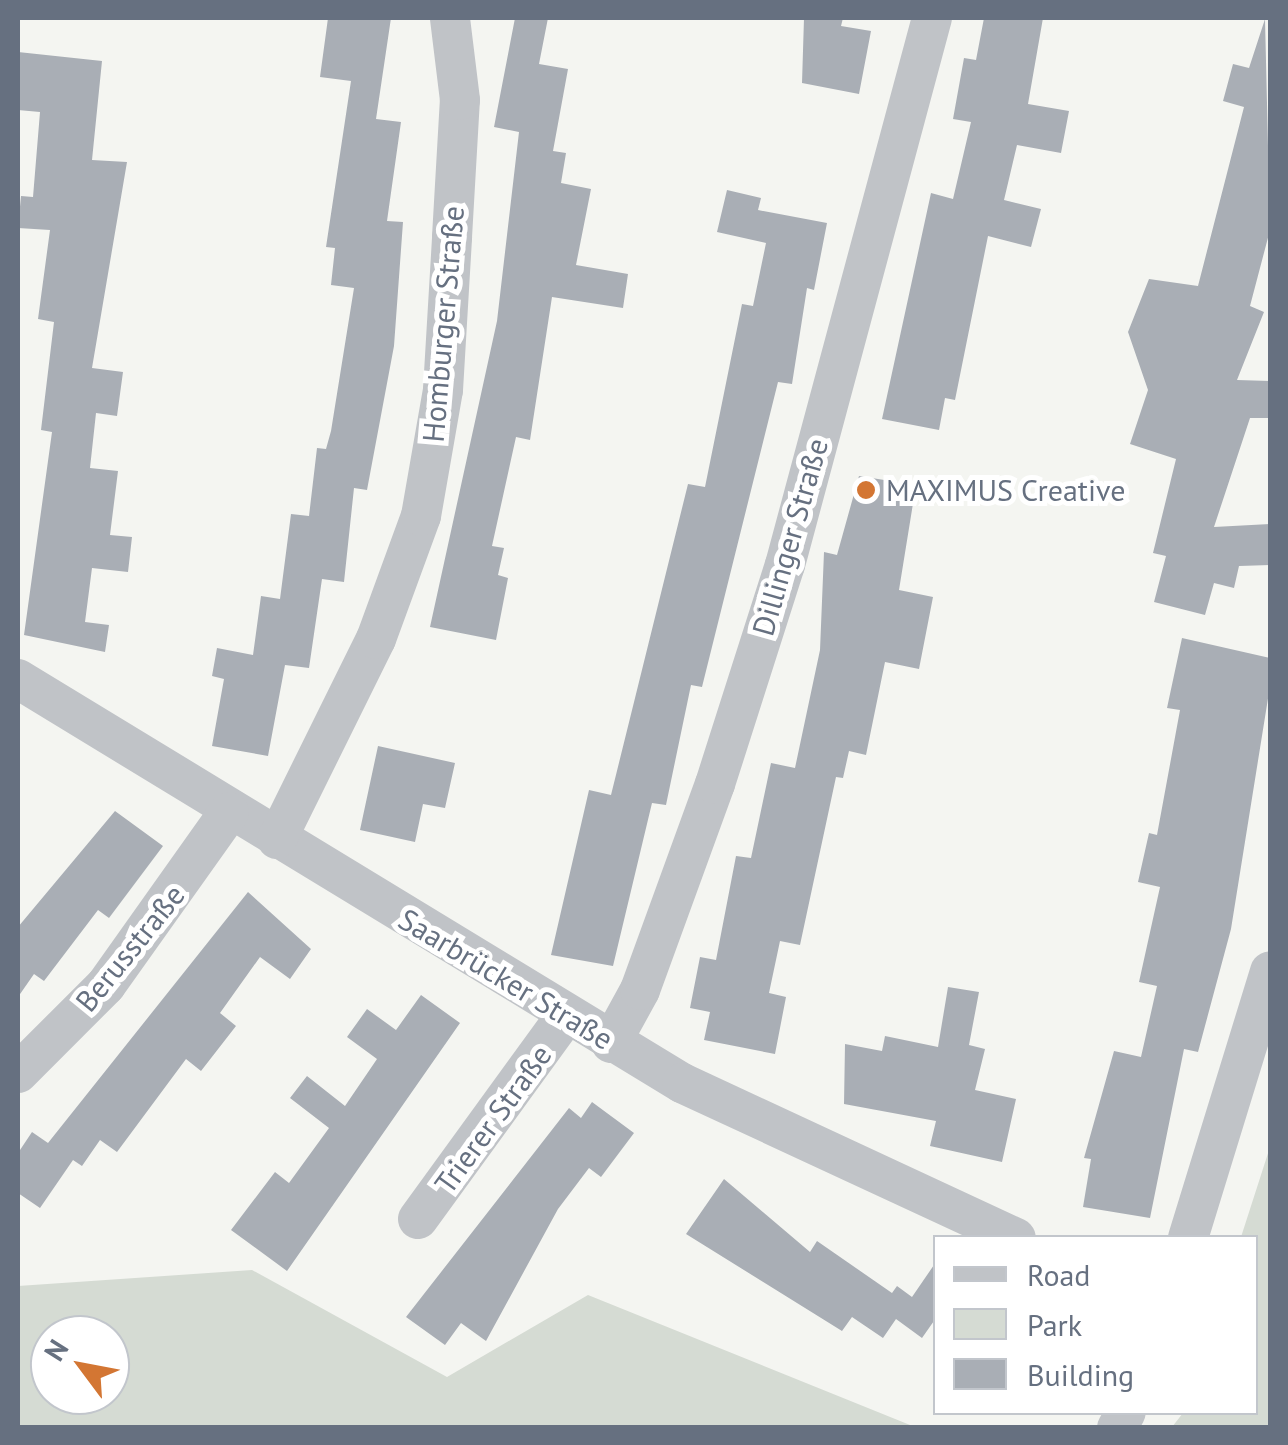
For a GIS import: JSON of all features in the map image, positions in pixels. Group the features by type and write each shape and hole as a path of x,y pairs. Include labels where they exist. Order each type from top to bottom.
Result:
{"street":[{"name":"Homburger Straße","path":"276,839 376,640 421,516 443,390 460,100 450,18"},
{"name":"Dillinger Straße","path":"611,1043 640,990 715,784 785,565 932,18"},
{"name":"Saarbrücker Straße","path":"18,679 611,1043 827,1156 1009,1235"},
{"name":"Berusstraße","path":"18,1073 141,941 229,812"},
{"path":"1189,1235 1270,971"},
{"name":"Trierer Straße","path":"418,1220 565,1016"}],"green space":[{"path":"1270,1147 1270,1427 1172,1427 1181,1415 1258,1415 1258,1235 1242,1235"},
{"path":"252,1270 447,1377 588,1295 915,1427 18,1427 18,1286"}],"building":[{"path":"328,18 391,18 376,119 401,122 387,221 403,222 394,346 367,490 354,488 344,582 322,579 309,668 285,665 268,756 212,746 224,679 212,676 217,648 253,655 261,596 280,599 291,514 309,516 317,448 326,449 331,431 354,288 331,285 335,248 326,247 351,81 320,77"},
{"path":"515,18 548,18 539,64 568,69 553,151 566,153 561,183 591,189 576,265 628,274 623,308 552,297 530,440 516,437 492,546 504,548 498,575 508,578 496,640 430,627 497,321 519,132 494,127"},
{"path":"804,18 843,18 841,26 871,31 859,94 802,83"},
{"path":"984,18 1043,18 1028,104 1069,111 1061,153 1017,145 1004,200 1041,209 1031,247 988,236 955,400 945,398 939,430 882,419 931,193 953,199 971,122 953,119 964,58 976,60"},
{"path":"1265,19 1270,230 1250,306 1264,312 1237,380 1270,381 1270,418 1250,418 1214,527 1270,524 1270,565 1239,566 1234,588 1214,583 1205,615 1154,602 1166,556 1153,553 1176,459 1130,444 1148,390 1128,332 1149,279 1198,286 1244,107 1223,101 1233,64 1249,68"},
{"path":"18,52 102,61 92,160 127,162 92,368 123,372 117,416 96,413 90,468 118,471 110,535 132,537 128,572 92,568 85,622 109,625 105,652 24,635 52,432 41,430 54,322 38,319 50,230 18,228 21,196 33,197 40,112 18,110"},
{"path":"727,190 761,198 758,210 827,223 814,290 807,288 792,384 778,382 702,687 691,685 666,805 652,803 613,966 551,955 589,790 611,795 688,484 705,487 742,304 753,306 766,243 717,232"},
{"path":"859,476 916,485 899,590 933,597 919,669 885,662 866,755 849,751 843,778 836,777 800,945 780,941 769,993 786,997 775,1054 704,1040 710,1012 690,1008 700,957 716,960 736,856 751,858 771,763 795,768 820,650 824,552 837,555"},
{"path":"1182,638 1270,658 1270,686 1231,929 1198,1052 1184,1049 1150,1218 1083,1207 1091,1159 1084,1158 1114,1051 1141,1057 1157,986 1139,982 1160,887 1138,882 1149,833 1157,835 1180,710 1167,708"},
{"path":"378,746 455,763 445,808 423,804 415,842 360,830"},
{"path":"115,811 163,846 109,918 98,910 44,981 34,974 18,997 18,927"},
{"path":"248,892 311,949 290,979 260,957 220,1013 236,1026 201,1071 186,1059 117,1152 100,1140 82,1166 73,1160 40,1208 18,1193 18,1153 32,1132 48,1143"},
{"path":"948,987 979,992 969,1045 985,1049 975,1090 1016,1099 1002,1162 930,1146 936,1121 844,1104 845,1044 882,1051 885,1036 938,1047"},
{"path":"421,995 460,1023 287,1271 231,1230 275,1172 289,1183 329,1128 290,1098 307,1076 345,1106 377,1059 347,1037 367,1009 396,1030"},
{"path":"592,1102 634,1133 601,1177 589,1168 558,1209 486,1341 461,1323 445,1345 406,1317 569,1108 581,1118"},
{"path":"724,1179 810,1252 817,1241 892,1293 897,1286 912,1297 933,1266 933,1322 922,1338 896,1319 883,1338 852,1317 842,1331 686,1234"}],"place":[{"name":"MAXIMUS Creative","path":"866,490"}]}
